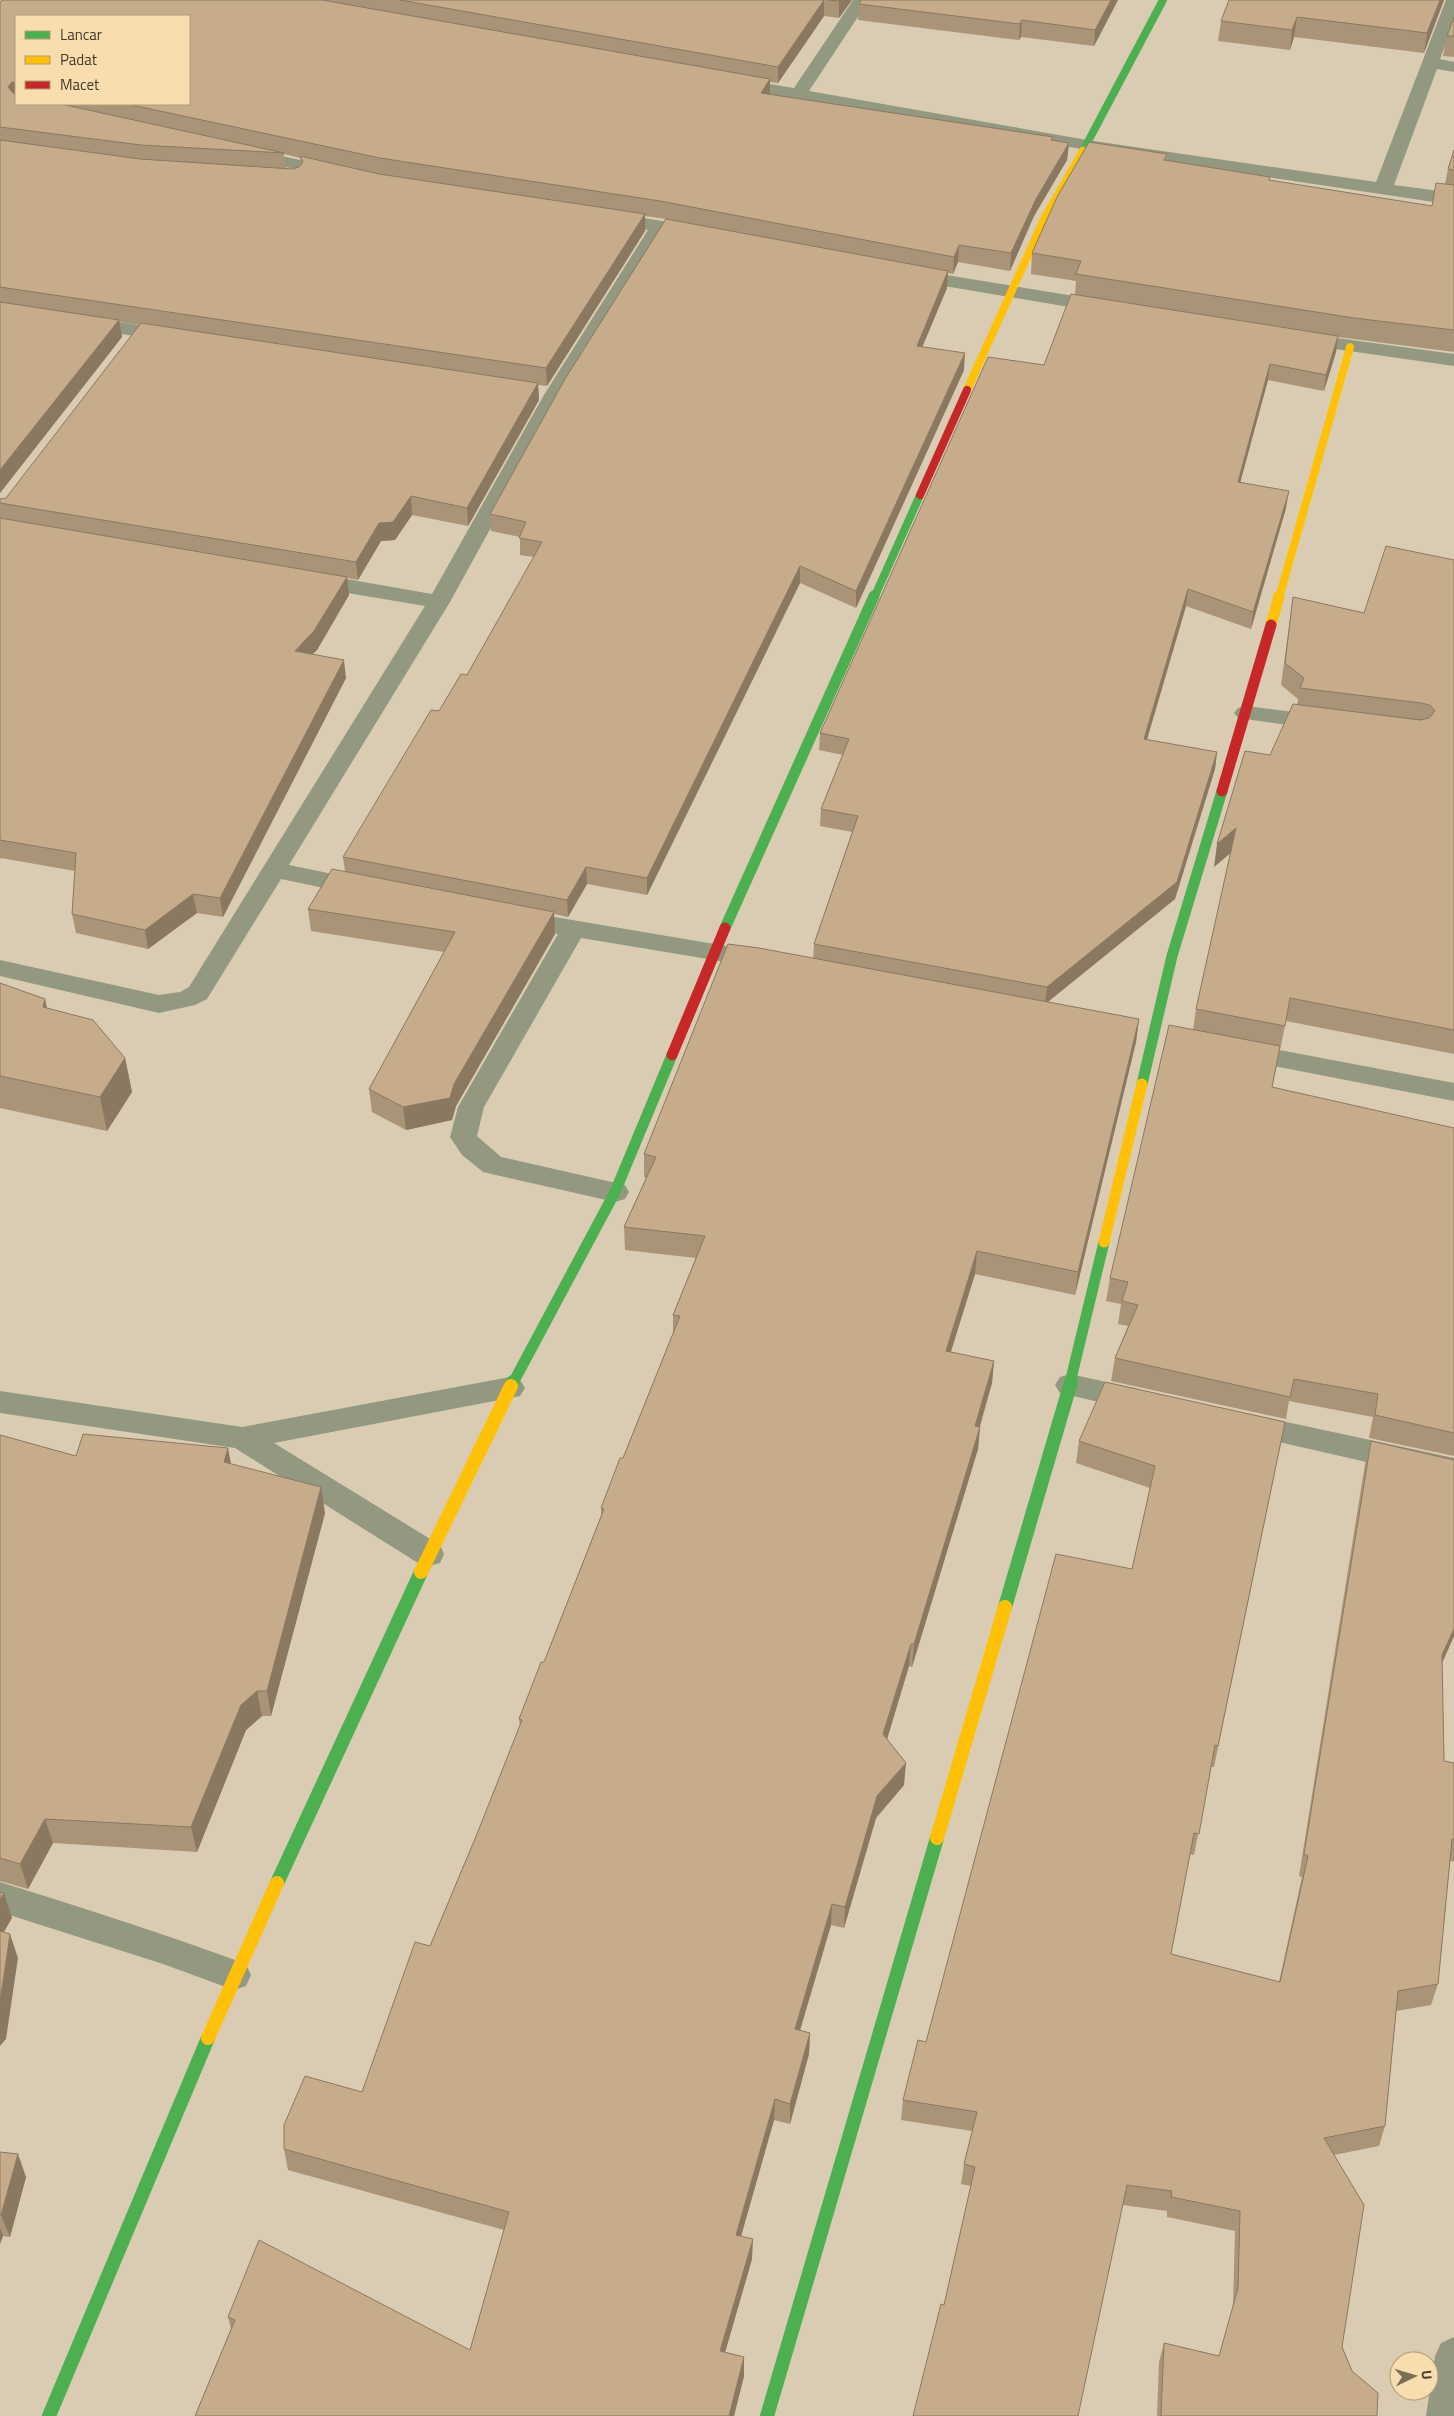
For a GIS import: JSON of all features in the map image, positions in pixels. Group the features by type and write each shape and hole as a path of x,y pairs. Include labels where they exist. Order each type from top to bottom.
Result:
{"street":[{"path":"798,95 861,0"},
{"path":"49,2416 234,1975 429,1554 510,1388 615,1192 714,952 1045,217 1087,145 1163,0"},
{"path":"1383,188 1454,0"},
{"path":"1431,63 1454,67"},
{"path":"720,81 1087,145 1454,199"},
{"path":"235,151 351,179 272,176"},
{"path":"593,215 718,237"},
{"path":"0,968 159,1004 186,999 198,993 439,602 545,394 660,226"},
{"path":"893,272 1010,293 1124,310"},
{"path":"65,320 133,339 187,338"},
{"path":"1284,336 1350,347 1454,360"},
{"path":"767,2416 1070,1385 1172,956 1246,713 1350,347"},
{"path":"293,577 439,602"},
{"path":"1246,713 1350,726"},
{"path":"275,870 382,892"},
{"path":"498,915 763,961"},
{"path":"574,928 471,1107 463,1137 472,1148 493,1165 615,1192"},
{"path":"1222,1048 1454,1092"},
{"path":"1070,1385 1166,1406"},
{"path":"0,1402 242,1438 510,1388"},
{"path":"1223,1419 1454,1470"},
{"path":"242,1438 429,1554"},
{"path":"0,1897 163,1949 234,1975"},
{"path":"1445,2416 1454,2356"}],"building":[{"path":"2,0 322,0 770,79 761,93 1053,137 1051,140 1069,143 1036,199 1011,253 959,245 954,257 660,201 380,158 132,105 190,105 190,15 15,15 15,85 12,82 8,87 15,94 15,105 66,105 284,153 141,145 0,127 0,2"},
{"path":"400,0 824,0 778,67"},
{"path":"861,0 1111,0 1095,30 1022,20 1020,24 859,4"},
{"path":"1229,0 1440,0 1427,33 1297,17 1292,30 1221,21"},
{"path":"1454,17 1454,36 1447,36"},
{"path":"0,140 140,159 292,169 299,167 303,162 300,156 379,174 645,214 546,368 0,287"},
{"path":"1089,142 1167,154 1164,160 1270,177 1269,180 1432,206 1436,183 1454,185 1454,330 1354,318 1076,274 1081,261 1032,253 1057,197"},
{"path":"1454,150 1454,170 1448,169"},
{"path":"666,219 948,271 917,346 965,353 856,591 800,566 647,878 586,867 567,900 343,857 431,710 439,711 461,674 467,675 542,542 519,538 526,522 490,514 565,379"},
{"path":"1071,294 1338,336 1326,375 1270,364 1238,482 1289,491 1253,612 1188,589 1144,739 1217,752 1177,882 1047,987 814,944 858,816 821,809 849,739 820,733 988,357 1044,365"},
{"path":"0,302 119,320 0,470"},
{"path":"141,323 538,383 467,508 411,496 393,522 379,523 356,562 0,503 0,499 6,498"},
{"path":"0,518 347,577 314,631 295,651 344,660 220,898 193,894 145,930 72,914 76,853 0,840"},
{"path":"1386,546 1454,560 1454,1030 1290,998 1285,1026 1196,1009 1236,828 1217,844 1245,751 1270,755 1293,704 1420,720 1429,718 1435,711 1430,705 1421,703 1300,688 1304,678 1285,663 1293,597 1364,613"},
{"path":"332,869 554,912 454,1084 450,1098 403,1107 369,1089 455,932 308,909"},
{"path":"728,944 759,948 1139,1019 1078,1272 977,1251 946,1351 994,1361 975,1426 980,1427 914,1644 911,1644 883,1734 906,1763 877,1796 845,1907 832,1904 795,2029 810,2033 790,2104 775,2099 736,2235 753,2239 720,2351 744,2357 729,2416 195,2416 235,2320 228,2317 259,2240 470,2350 509,2212 284,2149 284,2125 305,2076 362,2092 415,1942 430,1946 477,1834 522,1720 519,1719 541,1662 544,1662 604,1509 601,1508 620,1458 623,1458 680,1316 673,1315 705,1236 624,1227 656,1157 644,1154"},
{"path":"0,983 45,999 43,1007 93,1020 125,1058 100,1097 0,1076"},
{"path":"1169,1025 1280,1046 1272,1087 1454,1128 1454,1433 1375,1415 1378,1394 1294,1379 1290,1397 1115,1358 1138,1305 1122,1301 1128,1282 1110,1278"},
{"path":"1105,1382 1285,1422 1218,1746 1215,1745 1199,1834 1194,1833 1171,1954 1280,1982 1308,1856 1304,1854 1371,1441 1454,1460 1454,1629 1442,1655 1444,1761 1454,1763 1454,1839 1452,1839 1438,1984 1398,1991 1385,2126 1324,2138 1364,2205 1342,2347 1352,2371 1378,2393 1377,2416 1161,2416 1164,2343 1219,2356 1238,2288 1240,2211 1171,2197 1172,2191 1127,2185 1078,2416 913,2416 941,2304 944,2305 975,2167 964,2164 977,2112 903,2100 918,2040 926,2042 1056,1554 1132,1569 1155,1466 1079,1441"},
{"path":"83,1434 228,1448 224,1462 321,1487 267,1691 257,1691 241,1705 191,1827 45,1819 20,1864 0,1858 0,1435 76,1456"},
{"path":"0,1892 4,1893 0,1900"},
{"path":"0,1931 10,1934 0,2002"},
{"path":"0,2152 18,2154 1,2215 0,2215"}],"traffic: fast":[{"path":"1083,151 1163,0"},
{"path":"725,928 920,495"},
{"path":"1142,1084 1172,956 1222,791"},
{"path":"511,1386 615,1192 672,1055"},
{"path":"1005,1607 1070,1385 1104,1242"},
{"path":"277,1883 421,1572"},
{"path":"767,2416 937,1838"},
{"path":"49,2416 208,2038"}],"traffic: slow":[{"path":"967,390 1045,217 1083,151"},
{"path":"1271,625 1350,347"},
{"path":"1104,1242 1142,1084"},
{"path":"421,1572 511,1386"},
{"path":"937,1838 1005,1607"},
{"path":"208,2038 277,1883"}],"traffic: jam":[{"path":"920,495 967,390"},
{"path":"1222,791 1271,625"},
{"path":"672,1055 725,928"}]}
